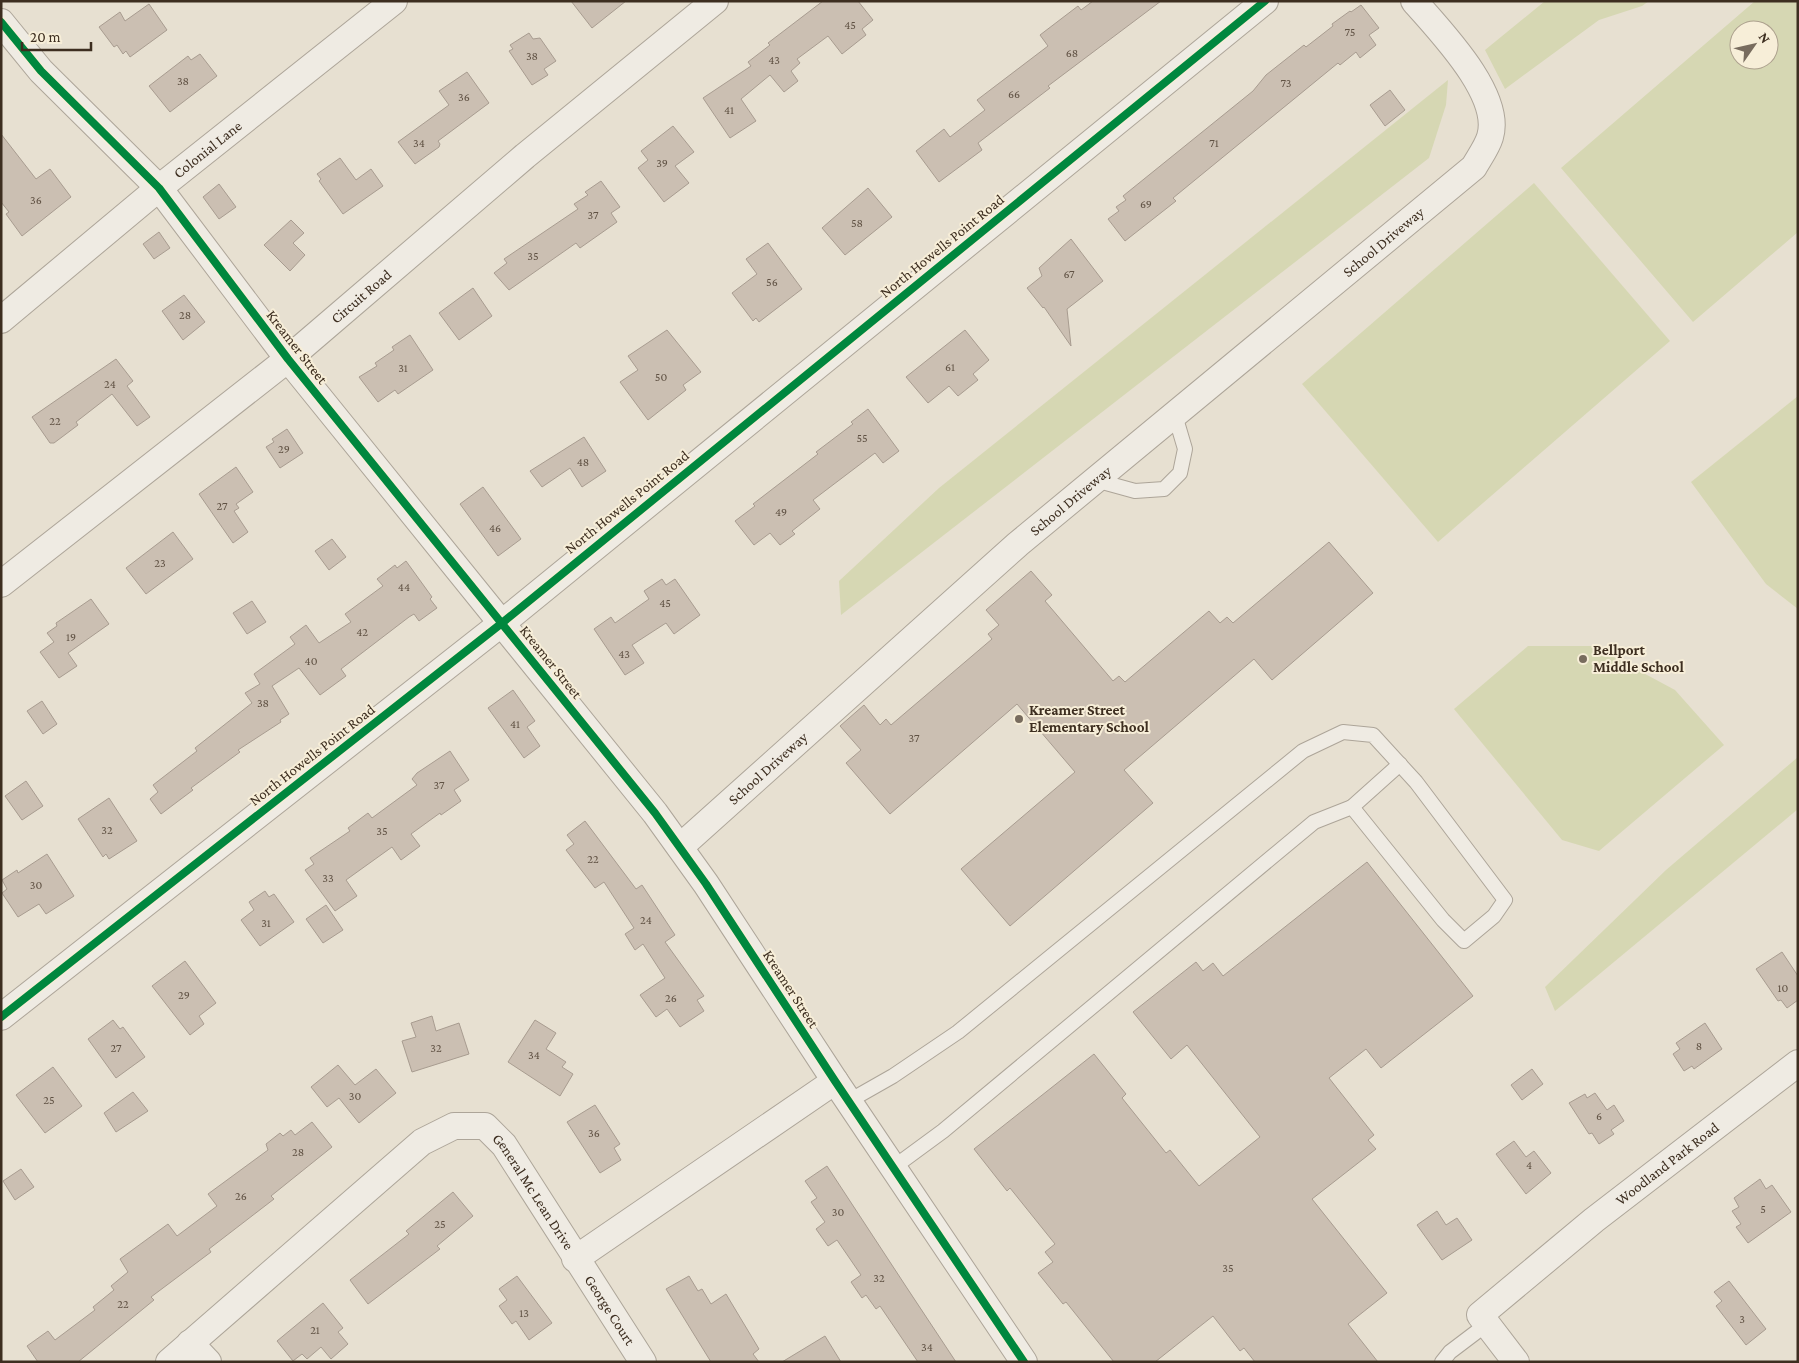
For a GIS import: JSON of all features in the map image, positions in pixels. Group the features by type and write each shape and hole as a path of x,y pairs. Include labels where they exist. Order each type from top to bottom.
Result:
{"street":[{"name":"Colonial Lane","path":"1,320 159,188 394,1"},
{"name":"Circuit Road","path":"1,584 288,359 525,156 715,1"},
{"name":"North Howells Point Road","path":"1,1017 502,623 1265,1"},
{"name":"School Driveway","path":"680,847 1018,544 1474,167 1491,136 1490,104 1462,58 1414,1"},
{"name":"Kreamer Street","path":"1,22 41,71 159,188 288,359 502,623 680,847 1024,1362"},
{"name":"Woodland Park Road","path":"1487,1324 1480,1315 1594,1220 1798,1063"},
{"name":"General Mc Lean Drive","path":"169,1362 199,1353 422,1142 454,1126 485,1126 504,1145 575,1259 842,1091"},
{"name":"George Court","path":"575,1259 643,1362"},
{"path":"1487,1324 1516,1362"}],"lane":[{"path":"1095,480 1135,491 1164,489 1180,472 1185,449 1174,415"},
{"path":"842,1091 893,1076 958,1032 1303,751 1343,732 1374,735 1416,782 1505,900 1494,916 1464,941 1443,920 1352,807"},
{"path":"894,1167 943,1131 1314,822 1352,807 1400,764"},
{"path":"1442,1362 1450,1352 1487,1324"}],"green space":[{"path":"1545,1 1649,1 1642,6 1599,20 1505,89 1485,50"},
{"path":"1755,1 1798,1 1798,232 1693,322 1561,168 1729,23 1729,70 1779,70 1779,20 1733,20"},
{"path":"1448,80 1446,105 1429,158 841,615 839,581 939,488"},
{"path":"1534,183 1670,341 1438,542 1302,384"},
{"path":"1798,396 1798,609 1766,584 1691,482"},
{"path":"1528,646 1593,646 1675,690 1724,745 1599,851 1562,840 1454,709"},
{"path":"1798,757 1798,809 1555,1011 1545,987 1666,870"}],"building":[{"path":"571,1 626,1 592,28"},
{"path":"823,1 858,1 873,20 862,29 866,35 842,54 828,36 797,59 800,63 791,71 798,81 784,92 770,75 741,99 756,121 730,138 703,98 751,66 748,62 770,45 768,43"},
{"path":"1093,1 1161,1 1048,86 1050,88 978,143 982,150 939,182 916,151 944,129 950,137 985,110 977,100 1048,46 1040,35 1078,6 1081,10"},
{"path":"149,4 167,30 130,57 126,51 123,54 117,45 114,47 99,27 120,12 125,21"},
{"path":"1361,5 1379,28 1369,35 1376,45 1360,58 1356,52 1340,65 1338,63 1173,198 1176,201 1125,241 1108,219 1119,211 1116,207 1126,200 1123,196 1253,91 1266,75 1304,45 1306,47 1333,26 1332,24"},
{"path":"529,33 533,39 540,38 556,61 544,69 548,75 532,85 509,51 513,49 510,45"},
{"path":"200,54 217,76 170,112 149,86 188,56 191,60"},
{"path":"467,72 489,103 438,141 439,147 415,164 398,142 449,105 439,91"},
{"path":"1390,90 1405,110 1385,126 1370,105"},
{"path":"673,126 694,152 675,166 689,183 664,202 638,168 648,160 641,151"},
{"path":"1,134 36,179 50,169 71,197 22,236 6,214 9,212 1,202"},
{"path":"340,158 356,180 371,169 383,186 343,214 319,181 321,179 317,174"},
{"path":"601,181 620,207 611,213 617,222 580,248 576,243 509,290 494,273 507,263 504,259 578,209 574,204 588,195 585,192"},
{"path":"219,184 236,207 219,219 203,197"},
{"path":"868,188 892,217 845,255 822,228"},
{"path":"291,220 304,233 293,243 305,255 290,271 264,245"},
{"path":"159,232 170,248 154,259 143,244"},
{"path":"1071,239 1103,281 1067,309 1071,346 1044,307 1027,288 1042,276 1039,268"},
{"path":"768,243 802,289 759,322 756,318 753,321 732,293 757,274 746,259"},
{"path":"473,288 492,316 459,340 439,313"},
{"path":"184,295 205,322 183,340 162,311"},
{"path":"667,330 701,372 683,385 686,390 648,420 620,382 638,370 628,356"},
{"path":"965,330 989,360 973,374 978,380 958,396 949,386 928,403 906,377"},
{"path":"410,335 433,370 398,394 395,390 378,402 359,377 377,366 375,363 394,350 392,347"},
{"path":"116,359 133,381 127,386 150,417 137,426 112,394 76,422 78,425 54,443 50,443 32,417"},
{"path":"868,409 899,451 883,463 875,453 813,500 820,509 792,531 795,534 780,545 770,533 754,545 735,521 755,506 753,504 818,454 816,452 853,424 851,422"},
{"path":"287,429 303,453 280,468 266,447 274,442 272,439"},
{"path":"584,437 606,471 582,487 570,468 542,487 530,471"},
{"path":"236,467 253,492 236,504 239,508 234,511 248,532 233,543 199,494"},
{"path":"483,487 521,539 498,556 460,504"},
{"path":"173,532 193,559 146,594 126,568"},
{"path":"332,539 346,557 329,570 315,551"},
{"path":"1329,542 1373,593 1272,680 1254,659 1124,770 1153,803 1010,926 961,869 1075,772 1017,704 890,814 846,763 861,750 840,726 864,705 880,725 886,719 891,725 992,639 988,634 999,625 986,610 1031,571 1052,595 1045,601 1113,681 1119,676 1125,682 1209,611 1220,623 1227,617 1233,623"},
{"path":"406,561 432,597 430,599 437,608 419,621 414,614 409,617 341,669 346,676 320,695 299,668 272,686 289,714 280,720 281,722 238,750 240,752 191,788 193,790 161,814 150,799 158,792 153,785 197,751 195,748 252,703 245,693 260,684 254,674 295,644 290,637 306,625 319,643 351,622 345,614 383,586 377,579 395,565 397,568"},
{"path":"662,579 666,585 675,579 700,615 674,634 666,623 632,645 644,663 625,675 594,629 611,617 615,623 649,599 644,591"},
{"path":"91,599 109,624 68,653 77,666 59,678 40,652 54,642 47,633 57,626 56,623"},
{"path":"252,601 266,622 247,634 233,613"},
{"path":"513,690 535,721 527,727 540,746 524,758 488,708"},
{"path":"42,701 57,724 43,734 27,711"},
{"path":"450,751 469,780 454,790 461,801 441,815 440,813 411,834 420,846 401,860 392,847 346,880 357,896 335,911 305,870 314,864 310,858 350,831 348,828 368,813 372,818 417,785 412,779 417,773"},
{"path":"26,781 43,806 22,820 5,796"},
{"path":"109,798 137,841 109,859 106,854 103,857 78,819"},
{"path":"585,821 636,889 642,885 675,935 665,942 704,996 697,1000 704,1011 680,1027 667,1009 656,1017 640,995 665,978 643,944 635,950 625,934 634,928 604,882 595,888 566,850 574,844 567,835"},
{"path":"47,854 74,896 46,914 39,904 18,917 2,893 7,889 2,880 17,870 18,873"},
{"path":"1367,862 1473,996 1381,1068 1366,1049 1329,1078 1374,1135 1368,1140 1376,1149 1312,1199 1387,1293 1348,1324 1378,1362 1255,1362 1244,1348 1240,1351 1213,1316 1155,1362 1114,1362 1066,1302 1063,1304 1038,1273 1053,1262 1045,1252 1055,1244 1010,1188 1007,1191 974,1149 1094,1054 1126,1094 1122,1098 1166,1153 1170,1150 1199,1186 1260,1137 1187,1045 1171,1059 1133,1012 1196,962 1203,971 1213,963 1223,976"},
{"path":"265,891 269,897 274,894 294,922 260,946 241,920 254,910 249,902"},
{"path":"326,905 343,930 323,943 306,919"},
{"path":"1782,952 1798,976 1798,1000 1787,1008 1781,1000 1778,1001 1756,969"},
{"path":"185,961 216,1003 199,1016 204,1024 190,1035 152,986"},
{"path":"432,1016 436,1031 459,1023 469,1054 412,1072 402,1041 416,1037 411,1023"},
{"path":"113,1020 120,1029 123,1027 145,1057 116,1078 88,1039"},
{"path":"535,1020 556,1033 546,1049 566,1062 562,1067 573,1074 560,1096 508,1062"},
{"path":"1705,1023 1722,1049 1694,1069 1692,1066 1684,1071 1673,1054 1680,1049 1676,1043"},
{"path":"338,1065 355,1085 376,1069 396,1093 359,1123 339,1098 327,1107 311,1087"},
{"path":"53,1067 82,1106 45,1133 16,1095"},
{"path":"1532,1069 1543,1084 1522,1100 1511,1085"},
{"path":"133,1092 148,1111 116,1132 104,1113"},
{"path":"1595,1093 1607,1110 1614,1105 1624,1121 1611,1130 1614,1134 1599,1144 1592,1133 1589,1134 1569,1103 1585,1094 1587,1098"},
{"path":"595,1105 620,1144 614,1148 621,1160 600,1173 567,1122"},
{"path":"312,1122 332,1147 271,1196 274,1199 209,1249 211,1252 151,1297 154,1300 78,1362 38,1362 27,1346 48,1331 55,1340 95,1310 93,1307 114,1290 111,1286 128,1272 120,1259 168,1224 177,1236 217,1206 208,1194 268,1150 266,1144 280,1133 283,1136 291,1130 295,1135"},
{"path":"1514,1141 1526,1157 1534,1151 1551,1173 1526,1194 1496,1154"},
{"path":"827,1166 956,1362 918,1362 880,1306 876,1309 866,1295 862,1298 851,1282 861,1275 837,1240 828,1246 816,1229 825,1222 811,1202 817,1198 805,1181"},
{"path":"21,1169 34,1187 15,1200 3,1181"},
{"path":"1760,1179 1766,1189 1772,1185 1791,1212 1748,1243 1736,1227 1741,1224 1732,1211 1739,1207 1734,1198"},
{"path":"453,1192 473,1216 437,1246 440,1249 368,1304 350,1280 409,1234 406,1231"},
{"path":"1437,1211 1446,1225 1457,1218 1472,1240 1442,1260 1417,1225"},
{"path":"517,1276 552,1323 529,1340 516,1321 512,1324 499,1306 507,1300 499,1289"},
{"path":"689,1276 698,1291 702,1289 711,1304 726,1294 759,1349 753,1354 759,1362 711,1362 666,1289"},
{"path":"1729,1281 1766,1329 1746,1345 1716,1306 1722,1301 1714,1292"},
{"path":"323,1303 343,1328 338,1332 348,1344 331,1359 321,1347 307,1359 302,1354 293,1361 277,1341"},
{"path":"825,1336 841,1362 782,1362"}],"cycle path":[{"path":"1,1017 502,623 1265,1"},
{"path":"1,22 41,71 159,188 288,359 655,813 706,884 835,1081 1024,1362"}],"place":[{"name":"Bellport Middle School","path":"1583,659"},
{"name":"Kreamer Street Elementary School","path":"1019,719"}]}
